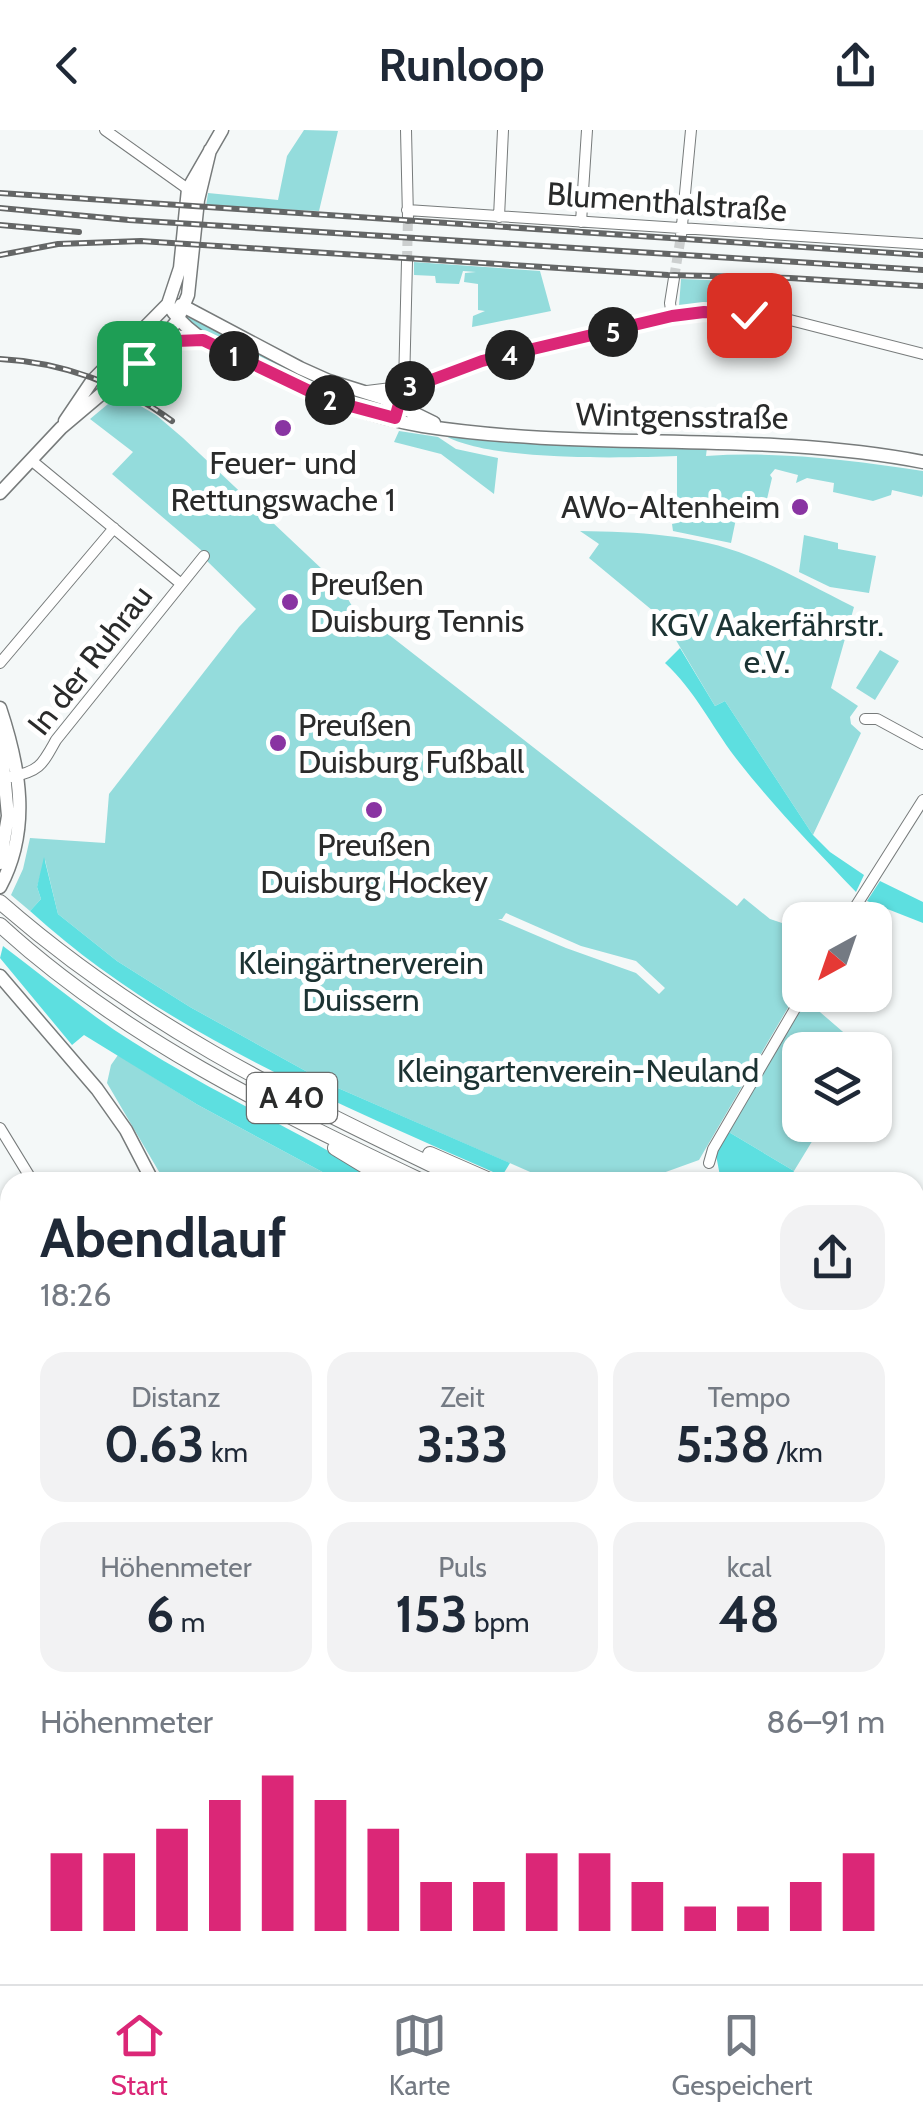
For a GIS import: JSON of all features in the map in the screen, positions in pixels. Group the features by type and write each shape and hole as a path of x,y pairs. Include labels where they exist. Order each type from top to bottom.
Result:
{"highway":[{"name":"A 40","path":"0,902 93,978 162,1025 256,1079 446,1172"},
{"name":"A 40","path":"0,925 100,1004 185,1061 306,1126 403,1172"},
{"path":"306,1126 375,1172"},
{"path":"392,1146 408,1144 471,1172"}],"main road":[{"path":"61,428 92,381 168,304 180,268 188,189 222,130"},
{"path":"0,494 61,428 151,352 186,306 198,200 210,150"},
{"name":"Wintgensstraße","path":"168,304 186,306 300,368 366,392 397,412"},
{"name":"Wintgensstraße","path":"168,304 177,320 203,340 328,400 397,412 440,426 529,439 819,447 923,462"},
{"path":"151,352 176,341 203,340"},
{"path":"0,708 21,809 18,840 0,887"},
{"path":"0,863 12,777"},
{"path":"0,976 106,1103 126,1130 148,1172"},
{"path":"0,989 44,1029"}],"street":[{"path":"105,130 198,200"},
{"name":"Blumenthalstraße","path":"406,130 407,214 499,216 682,232 923,244"},
{"path":"499,216 504,130"},
{"path":"580,222 587,130"},
{"path":"682,232 691,130"},
{"path":"188,189 202,183"},
{"path":"397,412 404,386 407,261"},
{"path":"672,316 674,278"},
{"path":"366,392 426,382 482,361 704,312 777,318 923,354"},
{"path":"32,460 180,583"},
{"path":"0,663 114,528"},
{"name":"In der Ruhrau","path":"12,777 36,771 56,740 204,556"},
{"path":"865,718 877,720 923,744"},
{"path":"860,902 914,826 923,800"},
{"path":"709,1163 793,1012"},
{"path":"0,1128 27,1172"}],"green space":[{"path":"304,130 338,131 319,211 206,206 208,193 278,200 287,156"},
{"path":"414,262 540,271 551,311 472,327 473,316 485,311 478,310 478,284 464,282 465,273 476,272 463,271 459,284 436,283 435,276 414,275"},
{"path":"681,279 787,283 783,309 701,303 679,306"},
{"path":"186,313 379,399 375,409 248,359 183,318"},
{"path":"120,394 156,415 183,438 341,587 352,606 737,906 744,898 770,919 782,923 782,1012 785,1012 699,1160 666,1172 530,1172 331,1085 190,1007 117,961 58,914 45,860 37,887 41,899 30,911 11,895 23,869 30,838 105,843 109,794 256,609 205,559 201,550 112,474 133,452 90,419","holes":["506,913 581,946 636,961 665,988 659,994 636,973 498,919"]},
{"path":"399,431 438,437 456,449 498,458 494,494 441,454 394,442"},
{"path":"441,433 533,443 707,447 706,456 788,456 869,463 923,471 923,494 922,497 892,490 891,495 873,501 833,492 834,483 807,478 796,483 798,475 775,469 761,508 738,505 734,510 737,514 731,543 673,531 672,524 677,523 677,456 519,454 460,442"},
{"name":"KGV Aakerfährstr. e.V.","path":"580,531 666,536 708,543 776,567 854,607 831,688 858,706 850,717 851,724 861,733 813,835 725,701 715,706 664,620 589,558 599,544"},
{"path":"804,535 838,543 838,549 876,556 869,593 830,587 799,572"},
{"path":"880,650 899,661 875,700 856,688"},
{"path":"799,1012 820,1012 843,1032 787,1032"},
{"path":"782,1040 782,1142 812,1142 794,1171 727,1131"},
{"path":"118,1055 198,1105 322,1172 159,1172 107,1083"}],"shaded area":[{"path":"680,648 715,706 725,701 813,835 864,875 856,892 749,775 665,663"},
{"path":"44,857 58,914 117,961 190,1007 331,1085 510,1163 504,1172 493,1172 316,1093 195,1030 82,955 30,911 41,899 37,887"},
{"path":"880,881 923,902 923,923 892,911 892,902 867,901"},
{"path":"3,946 133,1042 364,1172 322,1172 198,1105 84,1035 72,1045 0,958"},
{"path":"727,1131 794,1171 719,1172 716,1155"}],"tunnel":[{"path":"407,261 408,218"},
{"path":"674,278 681,236"}],"railway":[{"path":"0,193 923,255"},
{"path":"0,208 129,220 923,270"},
{"path":"0,225 79,232"},
{"path":"0,255 58,244 141,241 668,275 923,286"},
{"path":"0,359 46,365 90,377 133,396 172,421"}],"place":[{"name":"Feuer- und Rettungswache 1","path":"283,428"},
{"name":"AWo-Altenheim","path":"800,507"},
{"name":"Preußen Duisburg Tennis","path":"290,602"},
{"name":"Preußen Duisburg Fußball","path":"278,743"},
{"name":"Preußen Duisburg Hockey","path":"374,810"}],"route":[{"path":"139,363 151,352 176,341 203,340 328,400 395,418 404,386 426,382 468,365 672,316 704,312 749,315"}],"park label":[{"name":"Kleingärtnerverein Duissern","path":"361,982"},
{"name":"Kleingartenverein-Neuland","path":"578,1071"}]}
